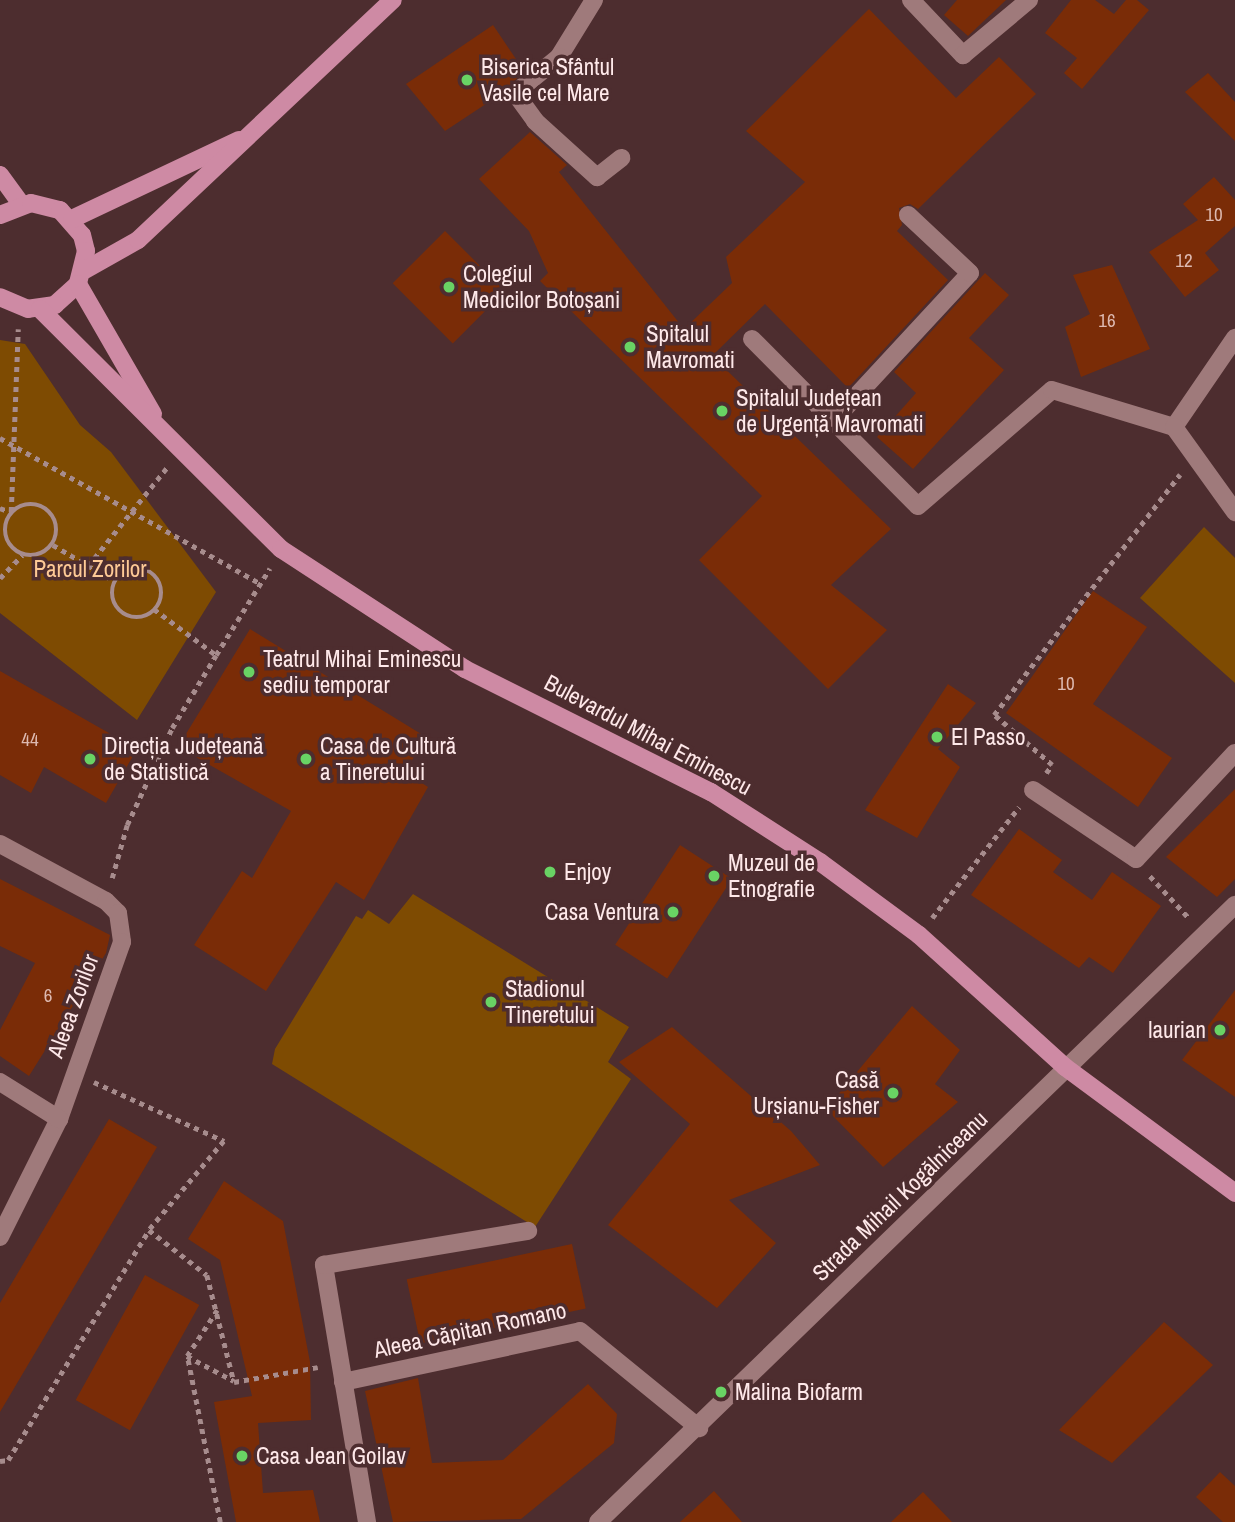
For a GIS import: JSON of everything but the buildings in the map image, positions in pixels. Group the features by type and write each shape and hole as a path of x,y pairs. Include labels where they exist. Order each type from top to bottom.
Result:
{"main road":[{"path":"8,302 40,309 68,296 82,277 138,240 255,133 393,0"},
{"path":"72,219 255,133"},
{"path":"0,175 21,204"},
{"path":"0,215 21,204 46,205 72,219 86,250 82,277"},
{"name":"Bulevardul Mihai Eminescu","path":"82,277 166,435"},
{"name":"Bulevardul Mihai Eminescu","path":"40,309 281,549 465,669 711,792 919,935 1065,1068 1235,1193"}],"street":[{"path":"594,0 559,57 515,93 535,121 597,177 621,158"},
{"path":"911,0 963,55 1028,0"},
{"path":"834,421 970,273 908,215"},
{"path":"1174,427 1235,338"},
{"path":"752,339 918,506 1052,390 1174,427 1235,512"},
{"path":"1033,790 1136,859 1235,753"},
{"path":"0,845 106,901"},
{"name":"Aleea Zorilor","path":"0,1237 59,1119 122,942 118,913 106,901"},
{"name":"Strada Mihail Kogălniceanu","path":"598,1522 699,1428 1235,905"},
{"path":"0,1082 59,1119"},
{"path":"367,1522 324,1265 528,1231"},
{"name":"Aleea Căpitan Romano","path":"342,1373 580,1331 699,1428"}],"path":[{"path":"8,302 13,446 11,512 5,537 22,555"},
{"path":"0,438 131,514 261,584"},
{"path":"88,566 180,450"},
{"path":"919,935 1052,765 994,715 1195,454"},
{"path":"0,578 22,555 39,555 53,545 58,528 51,511 26,503 11,512"},
{"path":"0,508 11,512"},
{"path":"53,545 116,582"},
{"path":"106,901 127,825 172,729 281,549"},
{"path":"127,570 149,572 162,594 154,609 142,618 123,614 112,598 116,582 127,570"},
{"path":"154,609 216,655"},
{"path":"1136,859 1204,935"},
{"path":"0,1461 8,1460 149,1230 224,1141 75,1073"},
{"path":"149,1230 207,1275 234,1382"},
{"path":"217,1309 187,1356 220,1522"},
{"path":"187,1356 234,1382 342,1373"}],"green space":[{"name":"Parcul Zorilor","path":"0,340 25,344 80,425 111,452 216,592 137,720 0,613"},
{"path":"1204,527 1235,558 1235,683 1140,598"},
{"path":"413,894 629,1027 608,1062 631,1079 535,1227 272,1064 275,1049 356,916 362,919 368,910 389,924"}],"place":[{"name":"Biserica Sfântul Vasile cel Mare","path":"467,80"},
{"name":"Colegiul Medicilor Botoșani","path":"449,287"},
{"name":"Spitalul Mavromati","path":"630,347"},
{"name":"Spitalul Județean de Urgență Mavromati","path":"722,411"},
{"name":"Teatrul Mihai Eminescu sediu temporar","path":"249,672"},
{"name":"El Passo","path":"937,737"},
{"name":"Direcția Județeană de Statistică","path":"90,759"},
{"name":"Casa de Cultură a Tineretului","path":"306,759"},
{"name":"Enjoy","path":"550,872"},
{"name":"Muzeul de Etnografie","path":"714,876"},
{"name":"Casa Ventura","path":"673,912"},
{"name":"Stadionul Tineretului","path":"491,1002"},
{"name":"laurian","path":"1220,1030"},
{"name":"Casă Urșianu-Fisher","path":"893,1093"},
{"name":"Malina Biofarm","path":"721,1392"},
{"name":"Casa Jean Goilav","path":"242,1456"}]}
